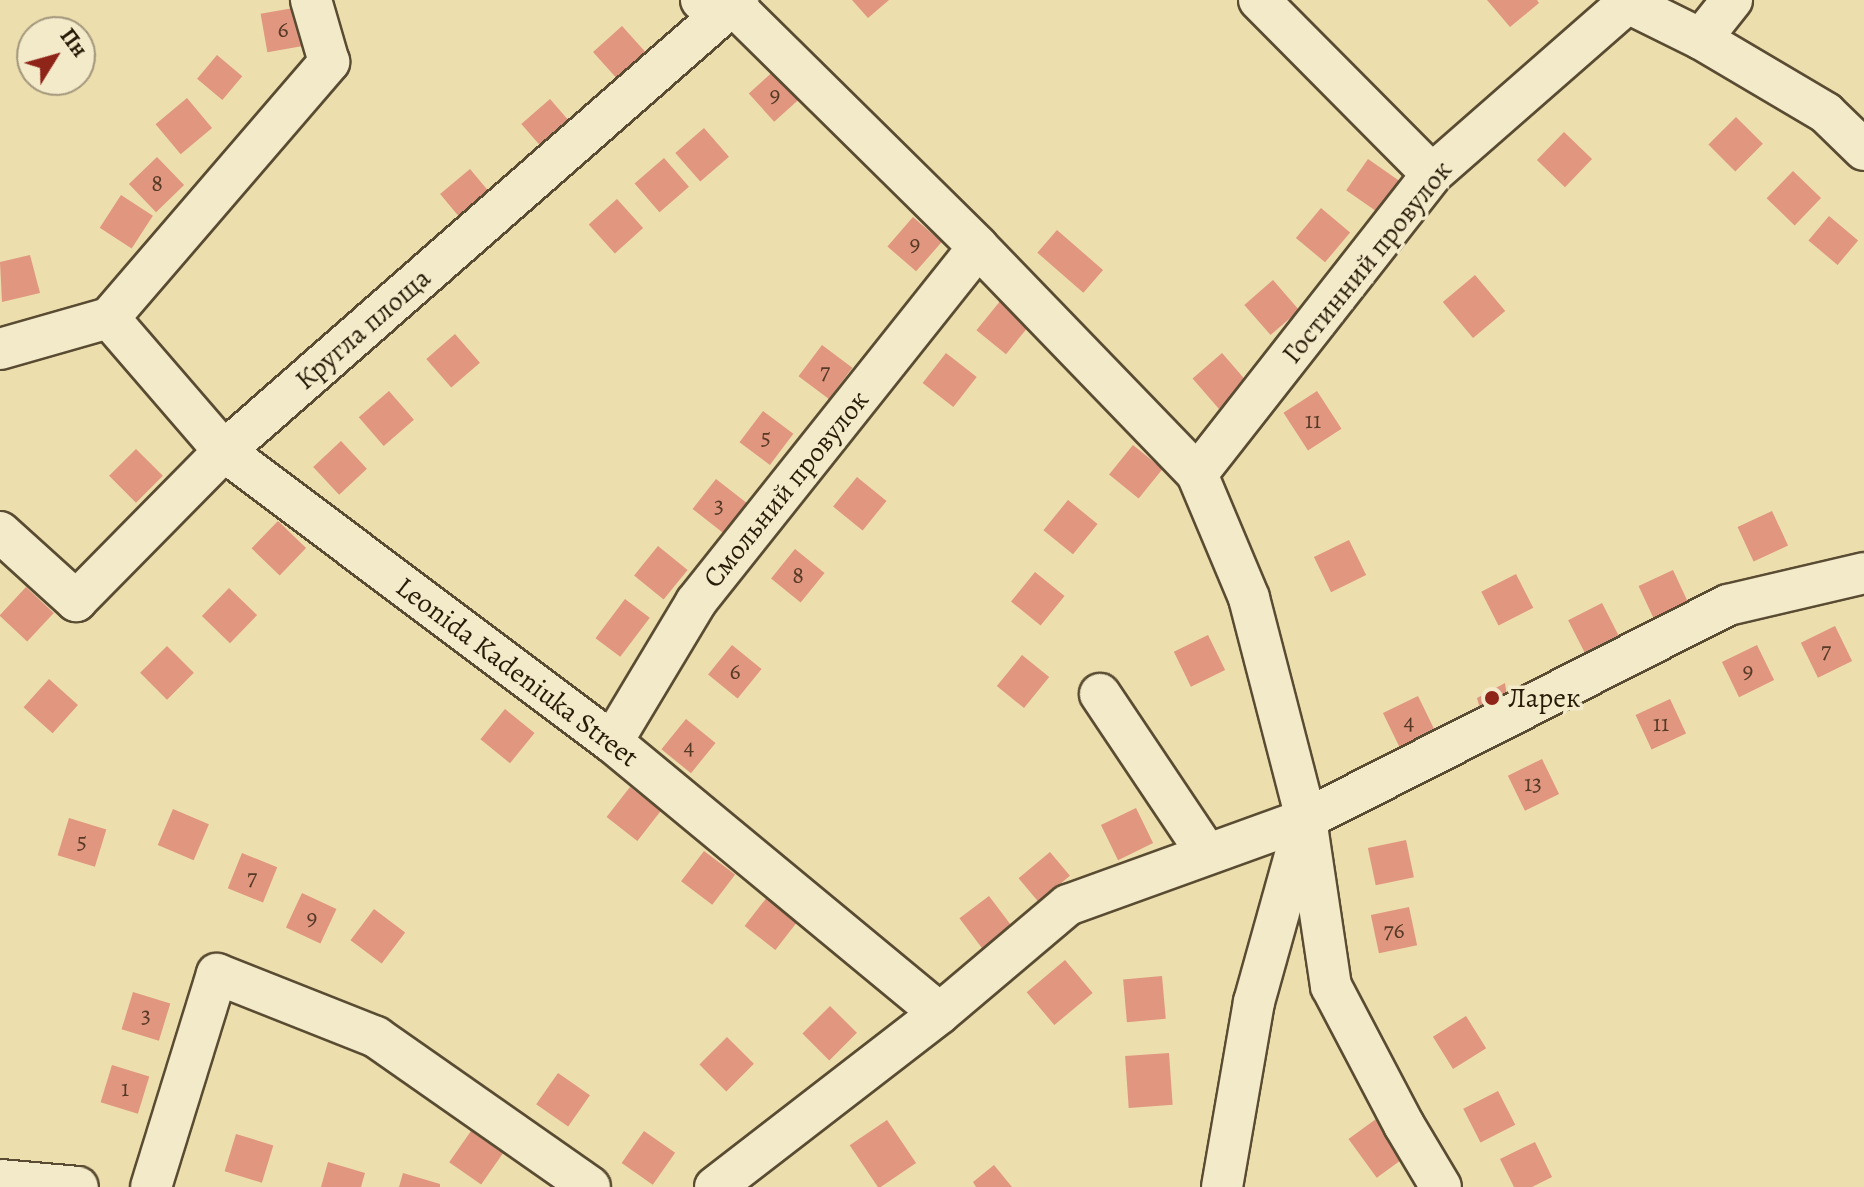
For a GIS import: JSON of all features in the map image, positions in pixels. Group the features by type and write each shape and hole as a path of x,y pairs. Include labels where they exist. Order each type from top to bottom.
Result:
{"street":[{"path":"0,349 109,318 329,62 311,0"},
{"path":"1259,0 1432,174"},
{"path":"1701,39 1732,0"},
{"path":"724,2 978,247 1197,474 1249,598 1306,819 1331,986 1404,1125 1441,1187"},
{"name":"Кругла площа","path":"0,532 76,601 224,451 724,2"},
{"path":"1624,2 1701,39 1826,113 1864,150"},
{"name":"Гостинний провулок","path":"1197,474 1432,174 1624,2"},
{"name":"Смольний провулок","path":"612,742 696,602 978,247"},
{"name":"Leonida Kadeniuka Street","path":"109,318 224,451 612,742 940,1013"},
{"path":"715,1187 940,1013 1068,905 1306,819 1728,605 1864,573"},
{"path":"1100,694 1207,854"},
{"path":"1222,1187 1254,1002 1306,819"},
{"path":"151,1187 217,974 376,1037 590,1187"},
{"path":"0,1180 78,1187"}],"building":[{"path":"852,0 889,0 868,18"},
{"path":"1487,0 1537,0 1539,3 1510,27"},
{"path":"299,7 306,45 267,52 261,14"},
{"path":"622,26 648,55 619,81 593,52"},
{"path":"217,55 242,76 222,100 197,79"},
{"path":"777,68 802,96 774,122 749,93"},
{"path":"187,98 212,128 181,154 156,124"},
{"path":"550,99 575,128 546,153 521,124"},
{"path":"1736,117 1763,144 1735,171 1708,145"},
{"path":"704,128 729,157 700,182 675,153"},
{"path":"1564,132 1592,159 1565,187 1537,160"},
{"path":"157,157 184,185 156,212 129,184"},
{"path":"664,158 689,187 659,212 635,184"},
{"path":"1368,159 1399,181 1377,212 1346,190"},
{"path":"470,169 495,199 465,224 440,194"},
{"path":"1793,171 1821,198 1795,225 1767,198"},
{"path":"121,195 153,216 132,248 100,228"},
{"path":"617,199 643,228 615,253 589,224"},
{"path":"1321,208 1350,232 1325,262 1296,238"},
{"path":"1829,216 1858,240 1838,265 1808,241"},
{"path":"913,217 942,242 916,271 887,246"},
{"path":"1057,230 1103,270 1083,293 1037,253"},
{"path":"30,255 40,293 2,302 0,262"},
{"path":"1475,275 1505,311 1473,338 1443,302"},
{"path":"1273,280 1299,310 1271,335 1244,305"},
{"path":"1001,300 1031,324 1006,354 976,330"},
{"path":"455,334 480,363 451,388 426,359"},
{"path":"822,345 852,368 829,399 799,376"},
{"path":"946,353 977,377 953,407 923,383"},
{"path":"1222,353 1248,383 1219,409 1193,379"},
{"path":"389,391 414,420 384,446 359,417"},
{"path":"1317,391 1342,429 1308,451 1283,413"},
{"path":"763,411 793,434 770,465 740,442"},
{"path":"341,441 367,469 339,495 313,467"},
{"path":"1133,445 1163,469 1139,498 1109,475"},
{"path":"136,449 163,476 136,503 109,476"},
{"path":"857,477 887,501 863,530 833,507"},
{"path":"716,479 747,503 723,533 693,509"},
{"path":"1068,500 1098,524 1073,554 1043,530"},
{"path":"1772,511 1788,545 1754,561 1738,527"},
{"path":"278,521 306,548 280,575 252,548"},
{"path":"1349,540 1366,575 1331,592 1314,557"},
{"path":"658,546 688,570 664,599 634,576"},
{"path":"795,549 825,573 801,602 771,579"},
{"path":"1673,570 1689,604 1655,620 1639,586"},
{"path":"1035,572 1065,596 1041,625 1011,602"},
{"path":"1516,574 1533,608 1499,626 1481,592"},
{"path":"26,587 54,613 27,641 0,616"},
{"path":"229,588 257,615 230,643 202,616"},
{"path":"625,599 650,618 620,657 596,638"},
{"path":"1602,603 1619,637 1585,654 1568,620"},
{"path":"1835,626 1852,661 1818,678 1801,643"},
{"path":"1208,635 1225,670 1191,687 1174,652"},
{"path":"732,645 762,669 738,698 708,675"},
{"path":"1757,645 1774,680 1739,697 1722,662"},
{"path":"167,646 194,673 167,700 140,673"},
{"path":"1022,655 1049,677 1024,708 997,686"},
{"path":"49,679 78,705 53,733 24,707"},
{"name":"Ларек","path":"1505,683 1507,697 1481,713 1477,698"},
{"path":"1418,696 1435,731 1400,748 1383,713"},
{"path":"1670,699 1686,733 1652,749 1636,715"},
{"path":"505,709 535,733 510,763 480,739"},
{"path":"686,719 716,743 691,773 661,749"},
{"path":"1542,759 1559,794 1525,811 1508,776"},
{"path":"630,787 661,811 637,841 607,817"},
{"path":"1136,808 1153,843 1118,860 1101,825"},
{"path":"173,809 209,824 194,860 158,845"},
{"path":"69,818 106,829 95,867 58,855"},
{"path":"1406,840 1414,877 1376,885 1368,848"},
{"path":"704,851 735,874 712,905 681,881"},
{"path":"1050,852 1070,876 1039,902 1019,878"},
{"path":"242,853 277,867 263,902 228,888"},
{"path":"302,893 336,909 320,943 286,927"},
{"path":"768,896 799,920 775,950 745,926"},
{"path":"989,896 1012,926 982,949 959,918"},
{"path":"1409,907 1417,945 1379,953 1371,915"},
{"path":"374,909 405,932 382,964 351,940"},
{"path":"1065,960 1093,993 1054,1025 1027,992"},
{"path":"1162,976 1166,1019 1127,1022 1123,979"},
{"path":"133,992 170,1003 159,1041 122,1029"},
{"path":"830,1006 857,1033 829,1060 802,1034"},
{"path":"1466,1016 1486,1048 1453,1069 1433,1037"},
{"path":"727,1037 754,1064 726,1091 699,1065"},
{"path":"1169,1053 1173,1105 1129,1108 1125,1056"},
{"path":"112,1065 149,1076 138,1114 101,1102"},
{"path":"558,1073 590,1095 568,1126 536,1104"},
{"path":"1498,1091 1515,1125 1481,1143 1463,1109"},
{"path":"1376,1119 1404,1158 1377,1178 1348,1139"},
{"path":"887,1120 916,1163 878,1187 850,1145"},
{"path":"471,1131 503,1153 481,1184 449,1162"},
{"path":"644,1131 675,1153 653,1185 622,1163"},
{"path":"236,1134 273,1145 262,1183 225,1171"},
{"path":"1535,1142 1552,1177 1532,1187 1514,1187 1500,1159"},
{"path":"328,1162 365,1173 361,1187 321,1187"},
{"path":"994,1165 1012,1187 976,1187 973,1182"},
{"path":"403,1173 440,1184 440,1187 399,1187"}],"place":[{"name":"Ларек","path":"1492,698"}]}
